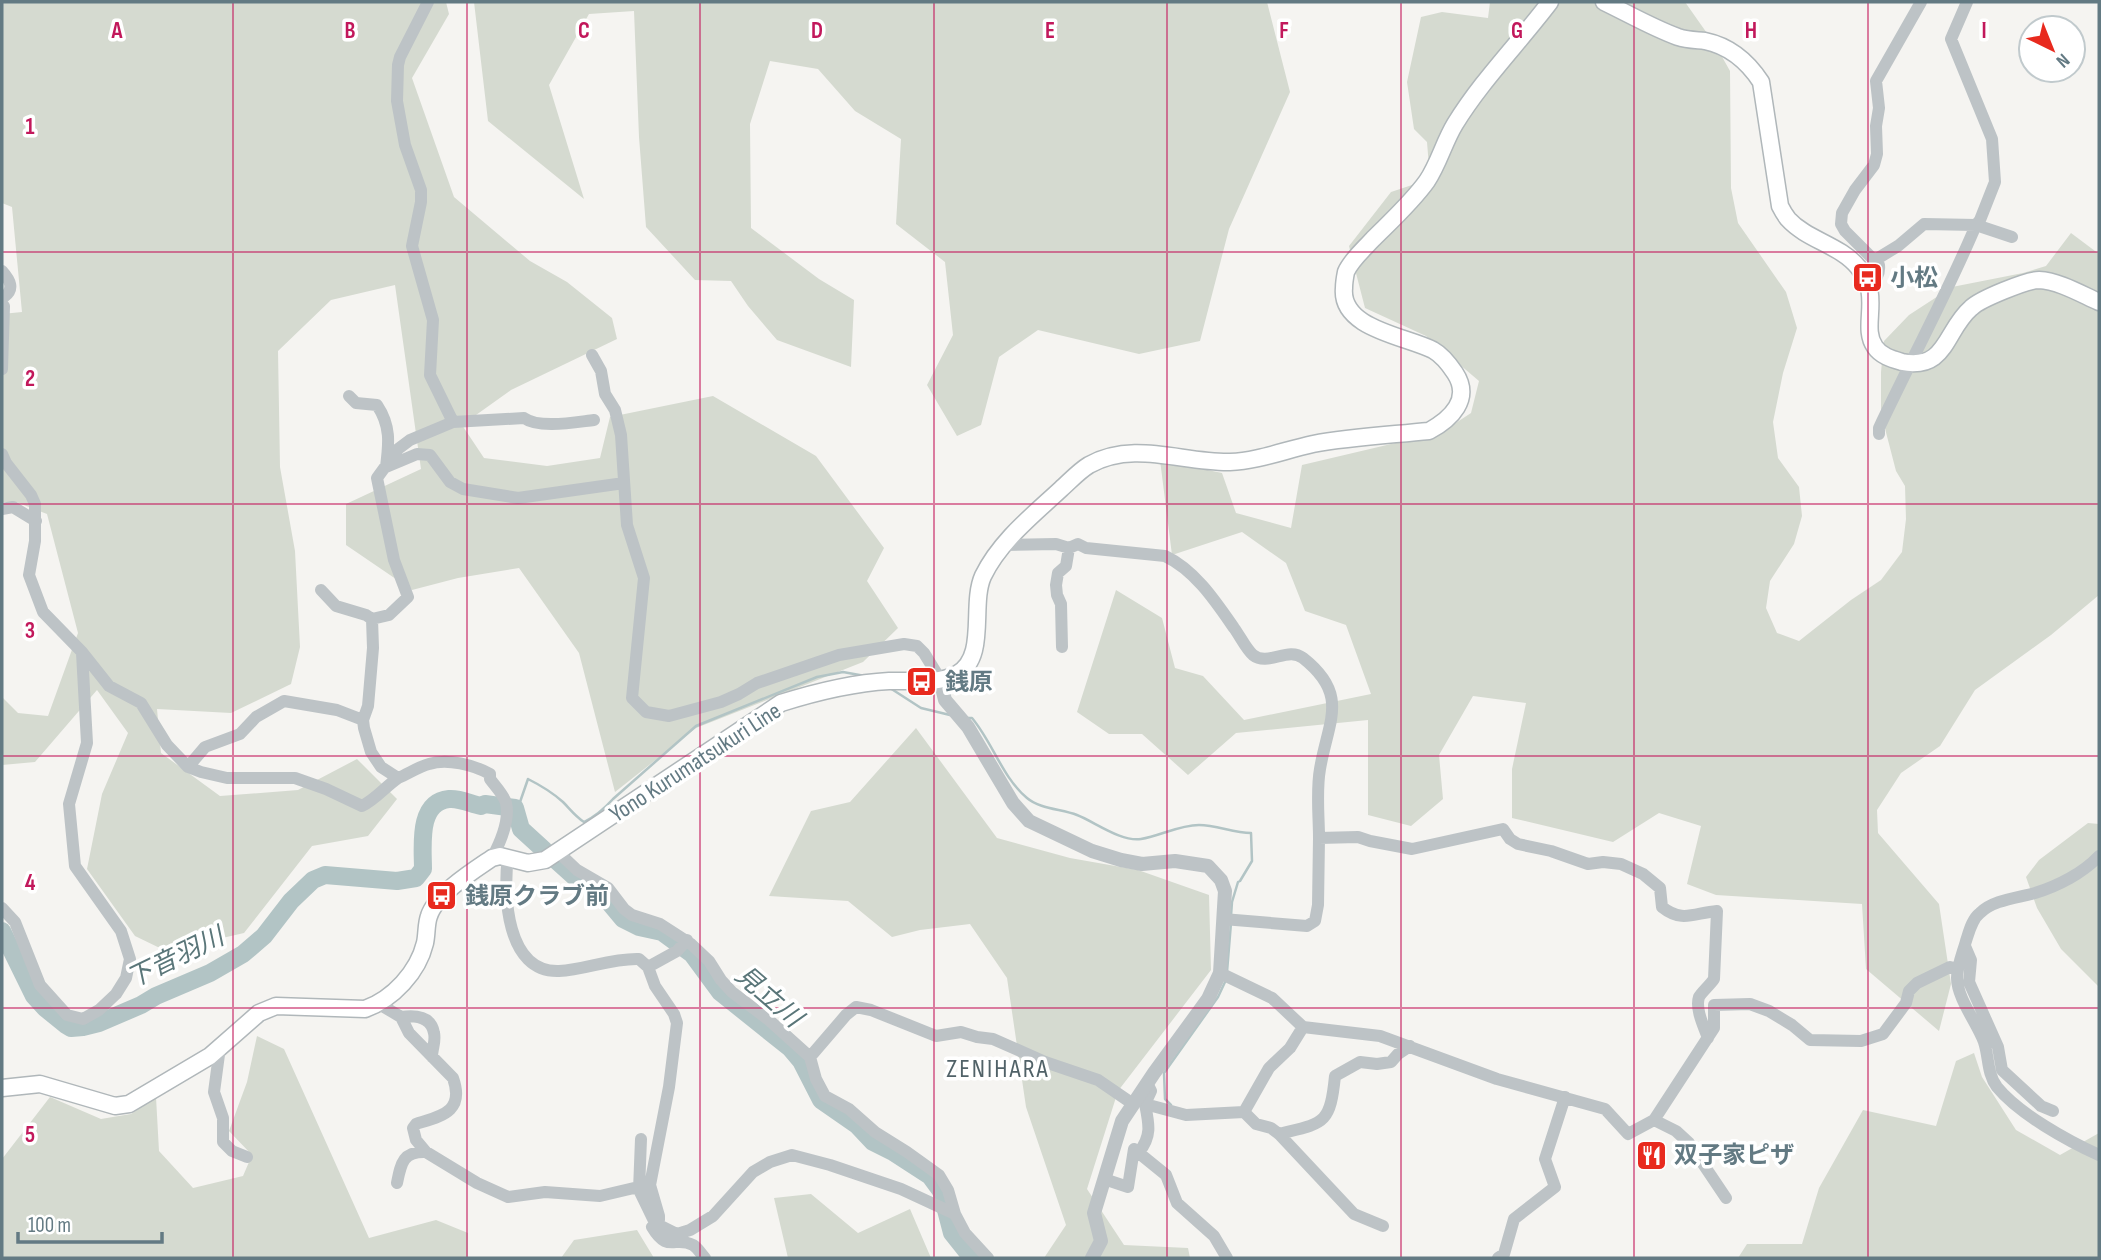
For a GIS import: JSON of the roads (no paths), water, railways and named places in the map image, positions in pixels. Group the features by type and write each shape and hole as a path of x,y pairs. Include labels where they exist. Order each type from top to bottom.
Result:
{"main road":[{"name":"Yono Kurumatsukuri Line","path":"500,858 528,863 545,860 780,704 825,689 889,681 922,682 956,675 969,664 974,653 977,606 983,577 1004,545 1086,467 1105,458 1146,453 1228,462 1255,459 1313,444 1429,431 1443,424 1461,397 1460,382 1449,364 1435,351 1370,326 1357,318 1348,307 1343,292 1346,271 1426,182 1439,161 1455,124 1550,2"},
{"path":"1604,2 1682,39 1708,42 1724,48 1739,56 1753,70 1761,82 1780,206 1788,219 1856,264 1867,278 1871,293 1870,337 1875,349 1888,358 1920,364 1936,357 1961,318 1973,305 2037,280 2052,282 2099,302"},
{"path":"2,1088 40,1084 115,1107 129,1104 210,1056 259,1013 276,1006 365,1009 379,1004 405,981 418,962 425,943 429,915 442,896 500,858"}],"street":[{"path":"428,2 400,57 397,101 405,145 421,190 412,246 433,320 430,374 453,422"},
{"path":"1869,286 1880,272 1875,260 1845,232 1841,224 1842,213 1874,164 1877,154 1876,127 1879,108 1876,80 1921,2"},
{"path":"1879,434 1879,428 1942,301 1995,182 1992,139 1951,39 1967,2"},
{"path":"1875,260 1924,225 1976,225 2012,237"},
{"path":"2,271 11,288 3,301 2,369"},
{"path":"592,355 601,371 605,394 615,410 621,435 627,525 644,579 632,698 646,712 669,716 698,710 740,694 757,683 839,655 904,644 917,646 940,679 945,699 968,727 1013,803 1029,821 1092,851 1121,860 1142,864 1175,861 1208,866 1221,880 1225,891 1220,974 1208,999 1147,1083 1139,1104 1122,1121 1094,1213 1101,1241 1092,1258"},
{"path":"349,396 356,403 377,405 384,416 389,430 386,467"},
{"path":"321,590 336,606 372,619 389,615 408,597 394,560 377,478 398,449 410,440 453,422 524,418 530,422 561,424 594,420"},
{"path":"2,454 35,504 36,541 29,575 43,612 82,652 109,686 141,703 167,745 188,767 227,778 295,778 362,806 374,801 382,789 398,778 428,764 440,762 466,766 490,775 506,806 498,846 512,932 532,963 547,970 563,971 599,963 639,959 648,967 655,986 674,1014 677,1023 669,1087 650,1180 651,1194 659,1216 659,1220 652,1227 663,1241 695,1246 705,1258"},
{"path":"386,467 417,454 430,455 450,482 463,489 518,498 624,483"},
{"path":"2,509 13,507 36,521"},
{"path":"1004,545 1056,544 1069,548 1078,544 1086,548 1165,556 1176,561 1216,601 1252,654 1264,659 1293,653 1301,656 1325,678 1331,691 1333,710 1319,771 1318,905 1315,921 1307,926 1223,919"},
{"path":"1062,647 1061,604 1056,585 1058,573 1066,566 1069,548"},
{"path":"372,619 368,706 363,720 371,752 381,767 398,778"},
{"path":"2,908 15,922 40,985 67,1015 83,1019 99,1010 116,994 126,978 130,959 121,931 75,866 71,832 69,804 88,743 82,652"},
{"path":"188,767 205,747 240,734 256,717 284,701 337,710 363,720"},
{"path":"1319,838 1358,836 1412,849 1503,829 1510,839 1518,844 1551,851 1588,864 1621,864 1643,874 1660,888 1662,907 1671,914 1682,917 1717,911 1714,979 1700,995 1699,1001 1708,1038"},
{"path":"558,852 577,870 608,888 632,915 660,924 709,961 721,980 733,992 810,1057 816,1079 825,1096 849,1109 875,1132 939,1175 948,1190 948,1211"},
{"path":"2099,856 2088,868 2067,879 2039,892 1992,905 1979,913 1973,921 1957,978 1959,989 1984,1043 1989,1072 1995,1085 2006,1097 2049,1129 2099,1155"},
{"path":"648,967 684,944"},
{"path":"1965,946 1971,960 1969,982 1998,1047 2002,1070 2040,1106 2053,1111"},
{"path":"1220,974 1272,998 1303,1027 1380,1036 1497,1079 1605,1109 1628,1134 1654,1120 1714,1028 1714,1005 1750,1004 1769,1011 1810,1040 1861,1041 1883,1034 1906,1003 1909,991 1917,983 1950,967 1958,970"},
{"path":"379,1004 401,1017 409,1033 453,1078 456,1087 455,1105 446,1115 416,1124 413,1129 416,1140 426,1152 477,1183 509,1197 545,1192 600,1196 628,1188 639,1191"},
{"path":"810,1057 856,1006 936,1036 961,1032 993,1039 1045,1062 1098,1080 1139,1104 1186,1115 1244,1112 1256,1124 1271,1128 1279,1134 1354,1214 1383,1226"},
{"path":"401,1017 414,1015 423,1017 428,1022 434,1031 432,1057"},
{"path":"1244,1112 1269,1068 1290,1048 1303,1027"},
{"path":"1279,1134 1317,1125 1325,1119 1335,1076 1360,1062 1391,1062 1410,1046"},
{"path":"220,1047 214,1092 223,1118 223,1142 232,1151 247,1157"},
{"path":"1498,1258 1504,1254 1514,1219 1556,1186 1545,1160 1565,1097"},
{"path":"1104,1179 1128,1187 1137,1151 1148,1137 1149,1127 1139,1104"},
{"path":"1654,1120 1676,1131 1689,1143 1726,1198"},
{"path":"1118,1135 1166,1175 1177,1203 1214,1236 1227,1258"},
{"path":"641,1139 639,1191 655,1223 677,1234 690,1230 713,1216 753,1172 770,1162 792,1155 901,1189 948,1211 988,1258"},
{"path":"397,1183 404,1159 417,1152 426,1152"}],"waterway":[{"path":"515,808 520,802 528,779 555,795 584,822 603,809 696,726 817,677 843,672 865,676"},
{"path":"890,688 921,708 950,715"},
{"path":"967,718 972,718 1018,790 1038,804 1077,815 1125,838 1148,838 1199,825 1251,833 1252,861 1238,882 1231,916"},
{"name":"下音羽川","path":"2,931 34,996 66,1025 71,1028 83,1027 141,1005 210,973 243,954 264,936 291,901 313,880 325,875 397,881 416,878 423,869 423,838 427,817 431,808 439,802 453,799 481,806 485,804 515,808 521,829 544,850"},
{"name":"見立川","path":"557,861 577,879 598,889 623,919 639,927 662,932 692,954 720,992 790,1048 801,1061 821,1100 857,1125 873,1142 930,1176 941,1191 952,1233 972,1258"},
{"path":"1227,972 1231,923"},
{"path":"1171,1105 1165,1099 1164,1073 1218,997 1225,982"}],"place":[{"name":"小松","path":"1867,278"},
{"name":"銭原","path":"922,682"},
{"name":"銭原クラブ前","path":"442,896"},
{"name":"双子家ピザ","path":"1651,1155"}],"district":[{"name":"ZENIHARA","path":"998,1068"}]}
